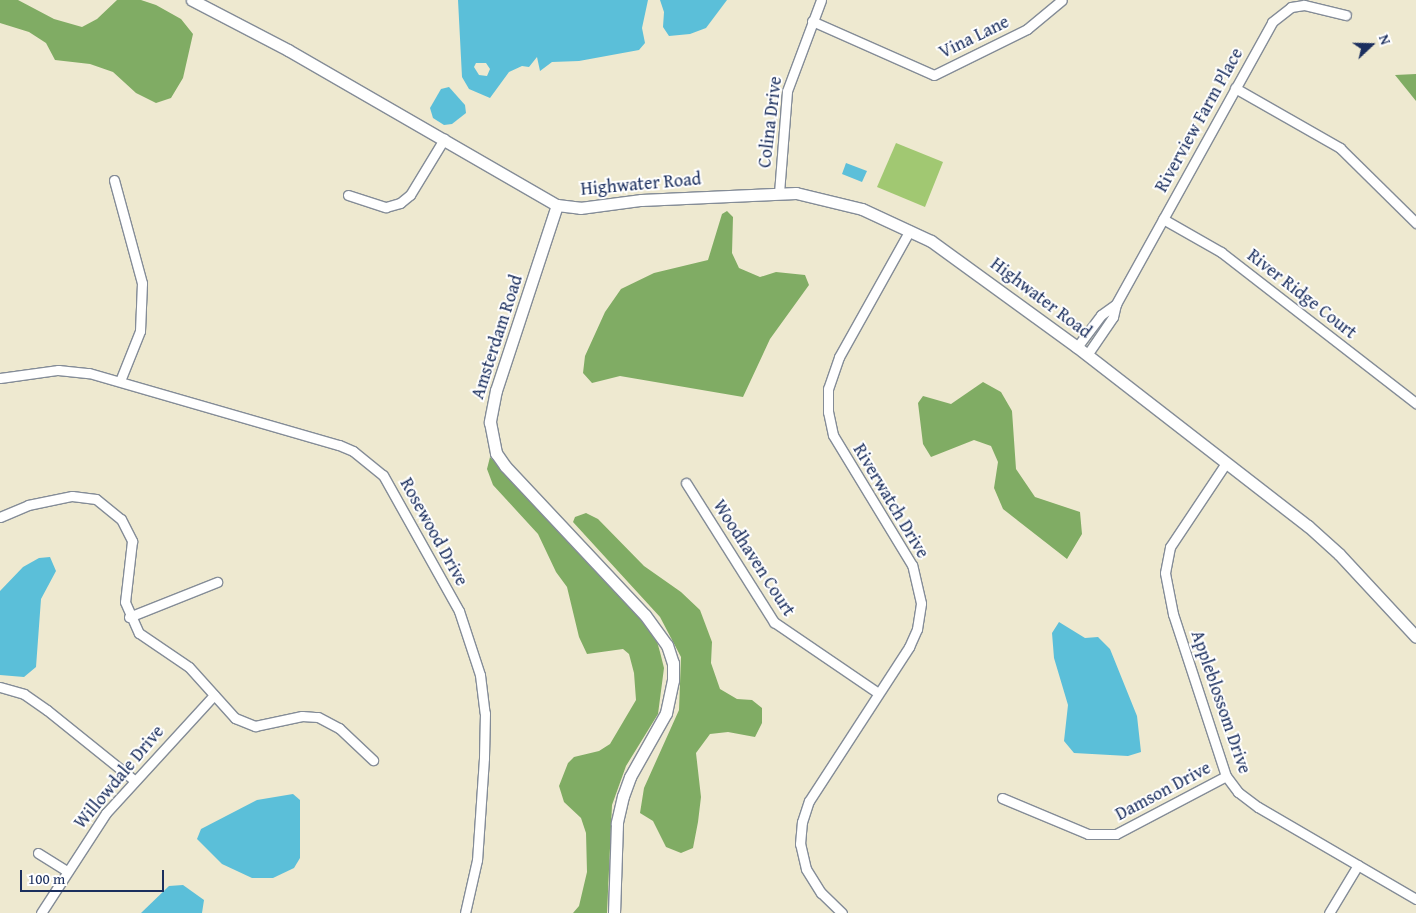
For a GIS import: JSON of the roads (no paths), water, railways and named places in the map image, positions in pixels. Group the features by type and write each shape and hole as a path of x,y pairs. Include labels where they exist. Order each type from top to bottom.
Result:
{"street":[{"path":"192,0 288,50 557,205"},
{"name":"Colina Drive","path":"779,193 787,91 821,0"},
{"name":"Vina Lane","path":"812,21 934,75 1027,29 1062,0"},
{"name":"Riverview Farm Place","path":"1087,355 1113,317 1116,304 1272,22 1280,14 1304,5 1346,15"},
{"path":"1235,88 1340,148 1416,223"},
{"path":"348,195 386,207 400,203 410,195 444,139"},
{"path":"114,180 142,283 140,331 120,381"},
{"name":"Highwater Road","path":"557,205 580,208 641,200 779,193 836,201 910,230 952,254 1077,347 1226,462 1339,554 1416,638"},
{"name":"Amsterdam Road","path":"557,205 496,390 490,422 496,452 505,466 645,614 667,645 673,663 673,680 666,713 630,777 623,796 617,822 614,913"},
{"name":"River Ridge Court","path":"1163,219 1221,252 1416,402"},
{"name":"Riverwatch Drive","path":"842,913 811,879 802,860 800,832 809,801 915,635 920,616 920,590 912,565 837,444 827,401 832,375 839,357 910,230"},
{"name":"Riverview Farm Place","path":"1077,347 1101,315 1116,304"},
{"name":"Rosewood Drive","path":"0,378 76,370 339,445 373,465 393,489 459,610 475,654 484,695 484,758 477,860 466,913"},
{"name":"Appleblossom Drive","path":"1226,462 1170,547 1165,574 1173,614 1226,776 1245,798 1416,899"},
{"name":"Woodhaven Court","path":"686,483 774,622 878,693"},
{"path":"0,517 28,506 83,495 96,499 114,512 127,528 132,541 125,602 129,617 139,633 190,667 235,718 246,724 264,725 302,716 326,720 373,760"},
{"path":"129,617 217,582"},
{"path":"0,687 24,694 47,710 134,780"},
{"name":"Willowdale Drive","path":"41,913 106,813 134,780 214,695"},
{"name":"Damson Drive","path":"1002,798 1088,834 1116,834 1226,776"},
{"path":"38,853 67,871"},
{"path":"1329,913 1358,865"}],"water":[{"path":"458,0 648,0 642,28 645,43 639,50 579,61 552,62 540,71 537,57 529,67 522,66 509,72 490,98 469,89 462,77","holes":["476,63 486,63 490,69 487,76 479,75 474,67"]},
{"path":"660,0 727,0 706,28 690,34 669,36 663,27 664,12"},
{"path":"449,87 465,105 466,113 452,124 444,125 433,118 430,108 441,89"},
{"path":"846,163 867,171 862,182 842,174"},
{"path":"50,557 56,571 41,599 36,667 24,677 0,675 0,591 23,567 39,558"},
{"path":"1059,622 1085,638 1098,637 1110,649 1137,716 1141,752 1128,756 1074,753 1064,741 1068,705 1054,658 1052,633"},
{"path":"293,794 300,800 300,858 294,868 273,878 252,878 222,864 197,839 201,829 257,800"},
{"path":"183,885 204,900 202,913 141,913 169,886"}]}
